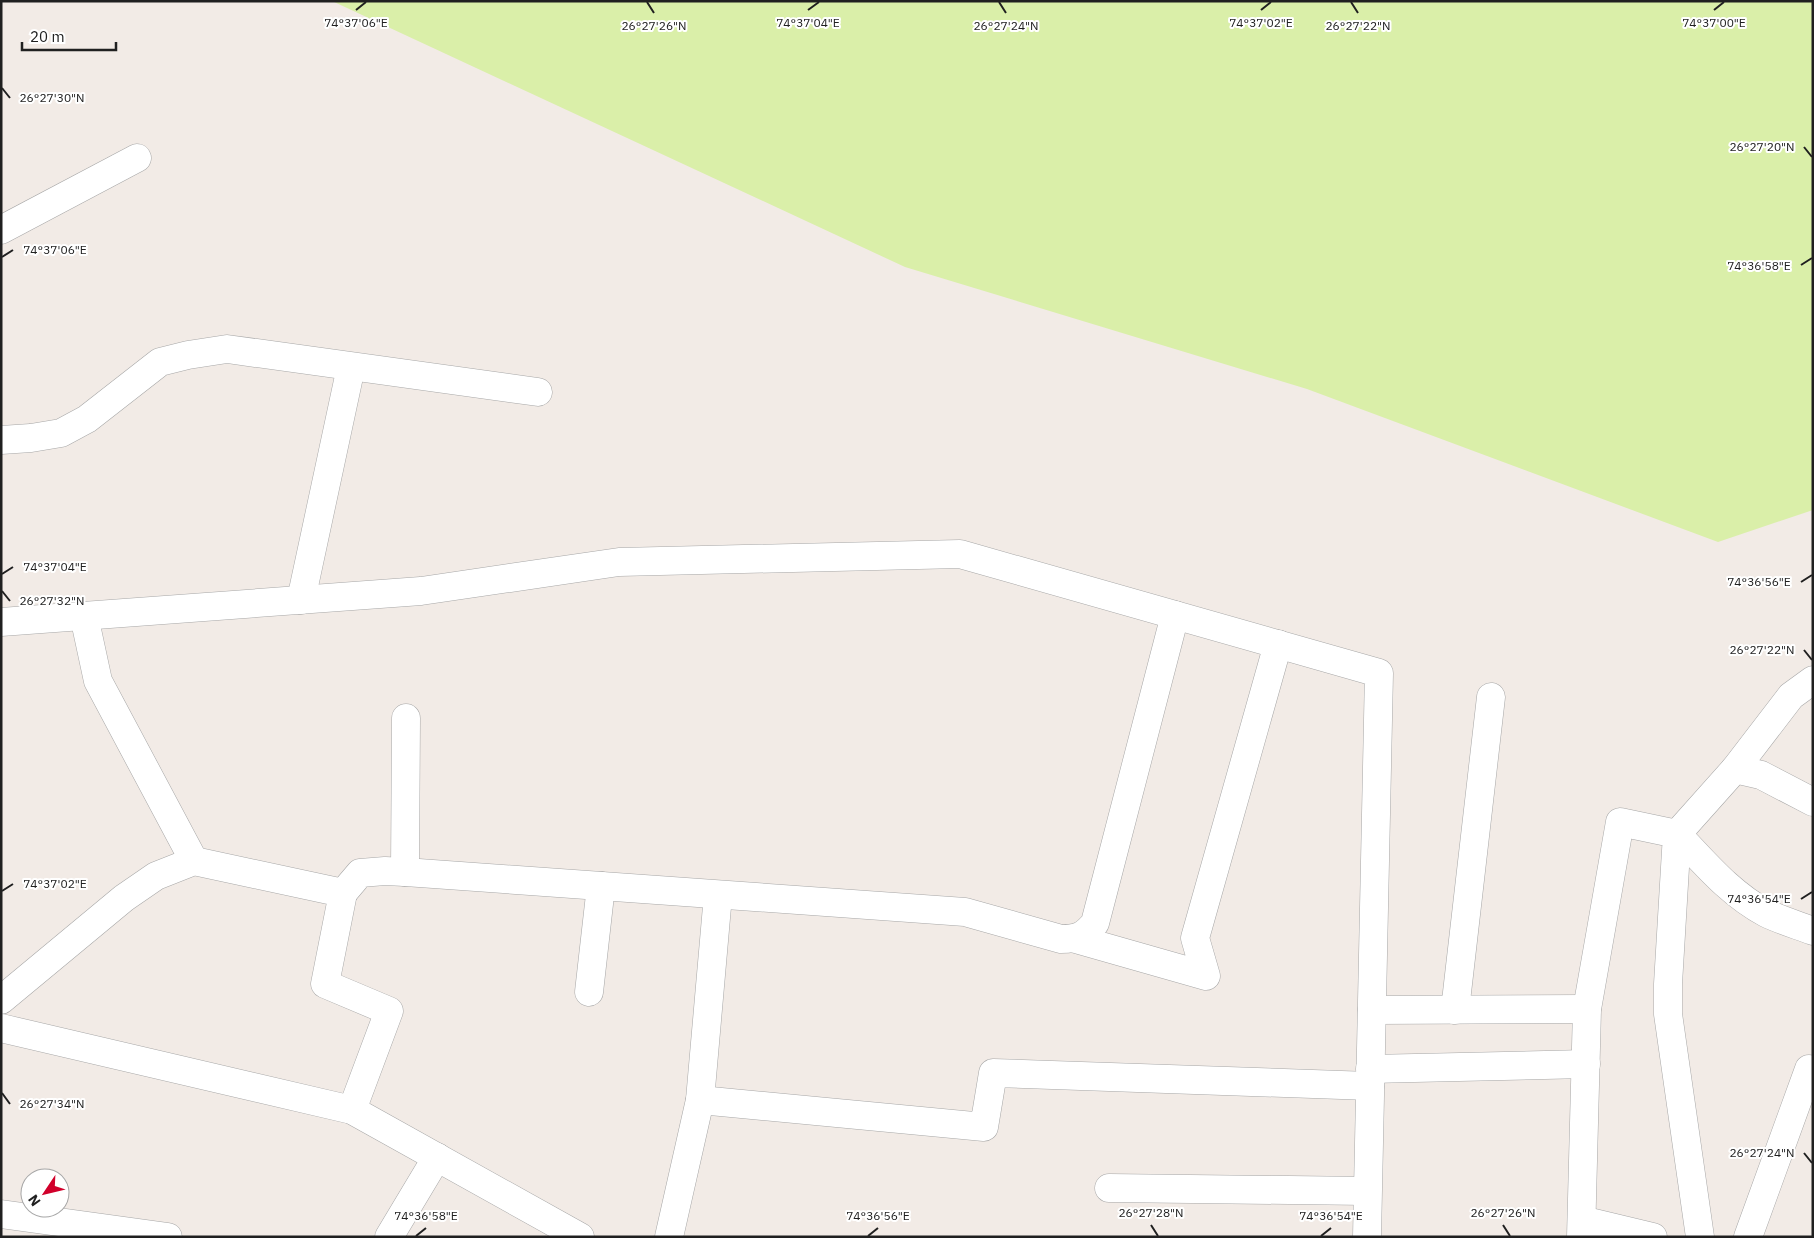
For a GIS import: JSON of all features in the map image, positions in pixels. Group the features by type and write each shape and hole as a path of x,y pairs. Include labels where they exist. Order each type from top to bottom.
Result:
{"street":[{"path":"1,230 137,158"},
{"path":"1,440 31,438 61,432 87,419 160,362 188,355 228,349 538,392"},
{"path":"301,600 351,367"},
{"path":"1,622 421,591 618,562 960,554 1379,673 1367,1237"},
{"path":"1076,939 1088,932 1095,923 1175,615"},
{"path":"84,616 98,681 194,861"},
{"path":"352,1110 389,1011 325,984 342,892 360,873 405,872 966,912 1061,939 1076,939 1206,976 1195,938 1278,644"},
{"path":"1700,1237 1668,1014 1677,834 1735,769 1791,696 1813,680"},
{"path":"1455,1010 1491,698"},
{"path":"405,872 406,718"},
{"path":"1735,769 1761,775 1813,802"},
{"path":"1653,1237 1582,1228 1587,1009 1620,822 1677,834 1722,881 1742,897 1766,913 1813,931"},
{"path":"1,1000 124,898 156,876 194,861 342,892"},
{"path":"589,992 601,886"},
{"path":"668,1237 700,1100 718,894"},
{"path":"1372,1010 1587,1009"},
{"path":"1,1028 352,1110 580,1237"},
{"path":"700,1100 984,1127 993,1073 1370,1077 1586,1064"},
{"path":"1748,1237 1810,1069"},
{"path":"389,1237 437,1157"},
{"path":"1109,1188 1367,1191"},
{"path":"1,1214 51,1229 168,1237"}],"green space":[{"path":"332,1 1813,1 1813,510 1718,542 1307,389 905,267"}]}
